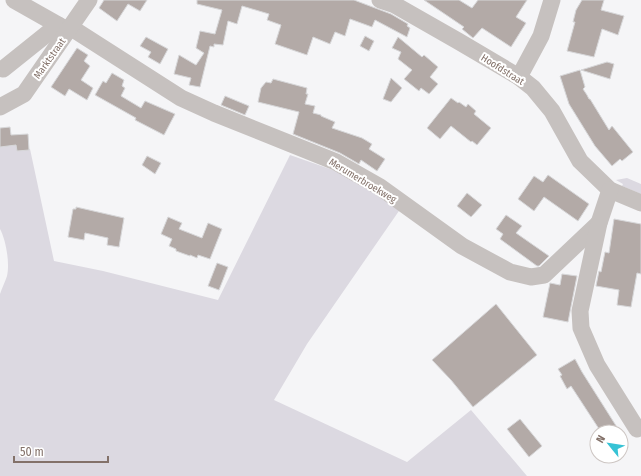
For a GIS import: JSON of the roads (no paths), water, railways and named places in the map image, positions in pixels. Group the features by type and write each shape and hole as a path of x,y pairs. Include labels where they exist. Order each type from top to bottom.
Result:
{"street":[{"name":"Merumerbroekweg","path":"14,0 65,27 181,98 214,113 336,162 380,187 462,246 510,272 531,277 544,275 599,223"},
{"name":"Marktstraat","path":"0,107 24,94 65,27 88,0"},
{"name":"Hoofdstraat","path":"380,0 395,5 519,78 533,88 552,111 580,161 610,190"},
{"path":"519,78 541,36 552,0"},
{"path":"3,69 65,27"},
{"name":"Merumerbroekweg","path":"610,190 599,223 580,310 581,328 597,365 637,429"},
{"path":"610,190 641,203"}]}
